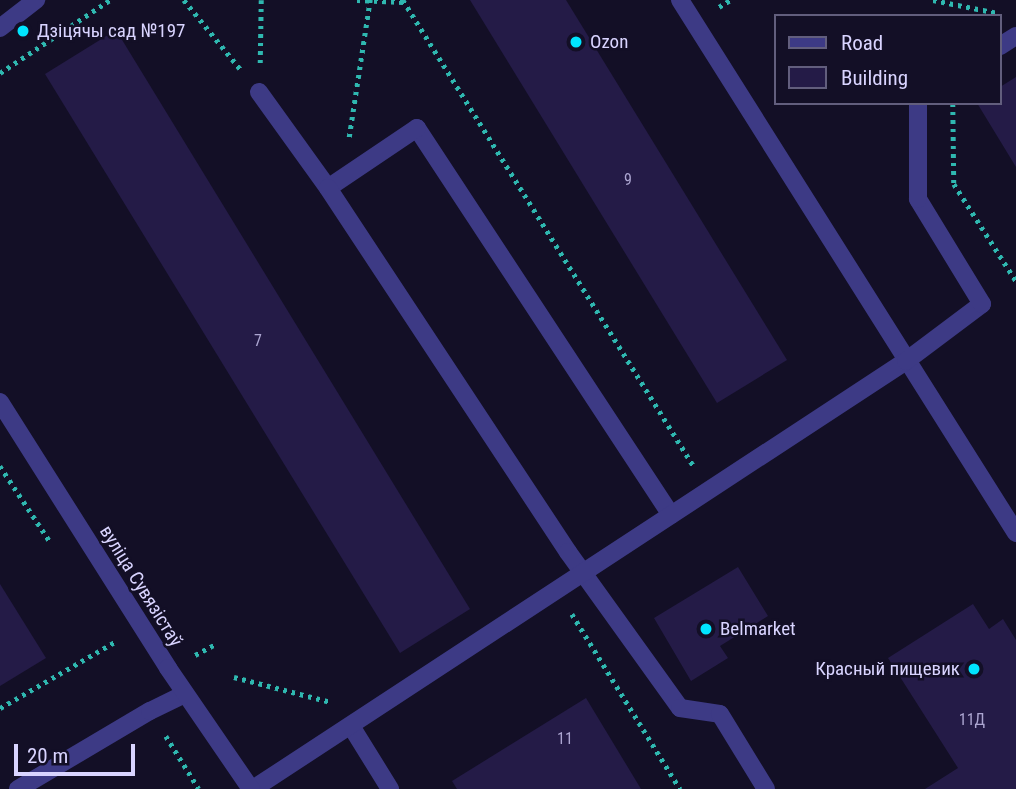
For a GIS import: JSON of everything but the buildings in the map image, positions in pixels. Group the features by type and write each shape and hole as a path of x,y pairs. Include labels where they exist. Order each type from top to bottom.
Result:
{"street":[{"path":"0,28 36,0"},
{"path":"680,0 1016,533"},
{"path":"259,92 336,184 584,572 680,708 720,714 766,789"},
{"path":"252,789 557,592 906,361 982,304 918,199 918,105"},
{"path":"336,184 417,128 671,515"},
{"name":"вуліца Сувязістаў","path":"0,402 185,694 252,789"},
{"path":"18,789 150,711 185,694"},
{"path":"351,726 390,789"}],"path":[{"path":"0,73 110,0"},
{"path":"184,0 259,92"},
{"path":"259,92 261,0"},
{"path":"357,0 403,1 709,490"},
{"path":"933,0 999,14"},
{"path":"336,184 369,1"},
{"path":"953,105 954,184 1016,281"},
{"path":"0,466 51,543"},
{"path":"557,592 680,789"},
{"path":"108,631 122,651"},
{"path":"0,708 115,642"},
{"path":"234,677 341,705"},
{"path":"150,711 199,789"}],"place":[{"name":"Дзіцячы сад №197","path":"23,31"},
{"name":"Ozon","path":"576,42"},
{"name":"Belmarket","path":"706,629"},
{"name":"Красный пищевик","path":"974,669"}]}
